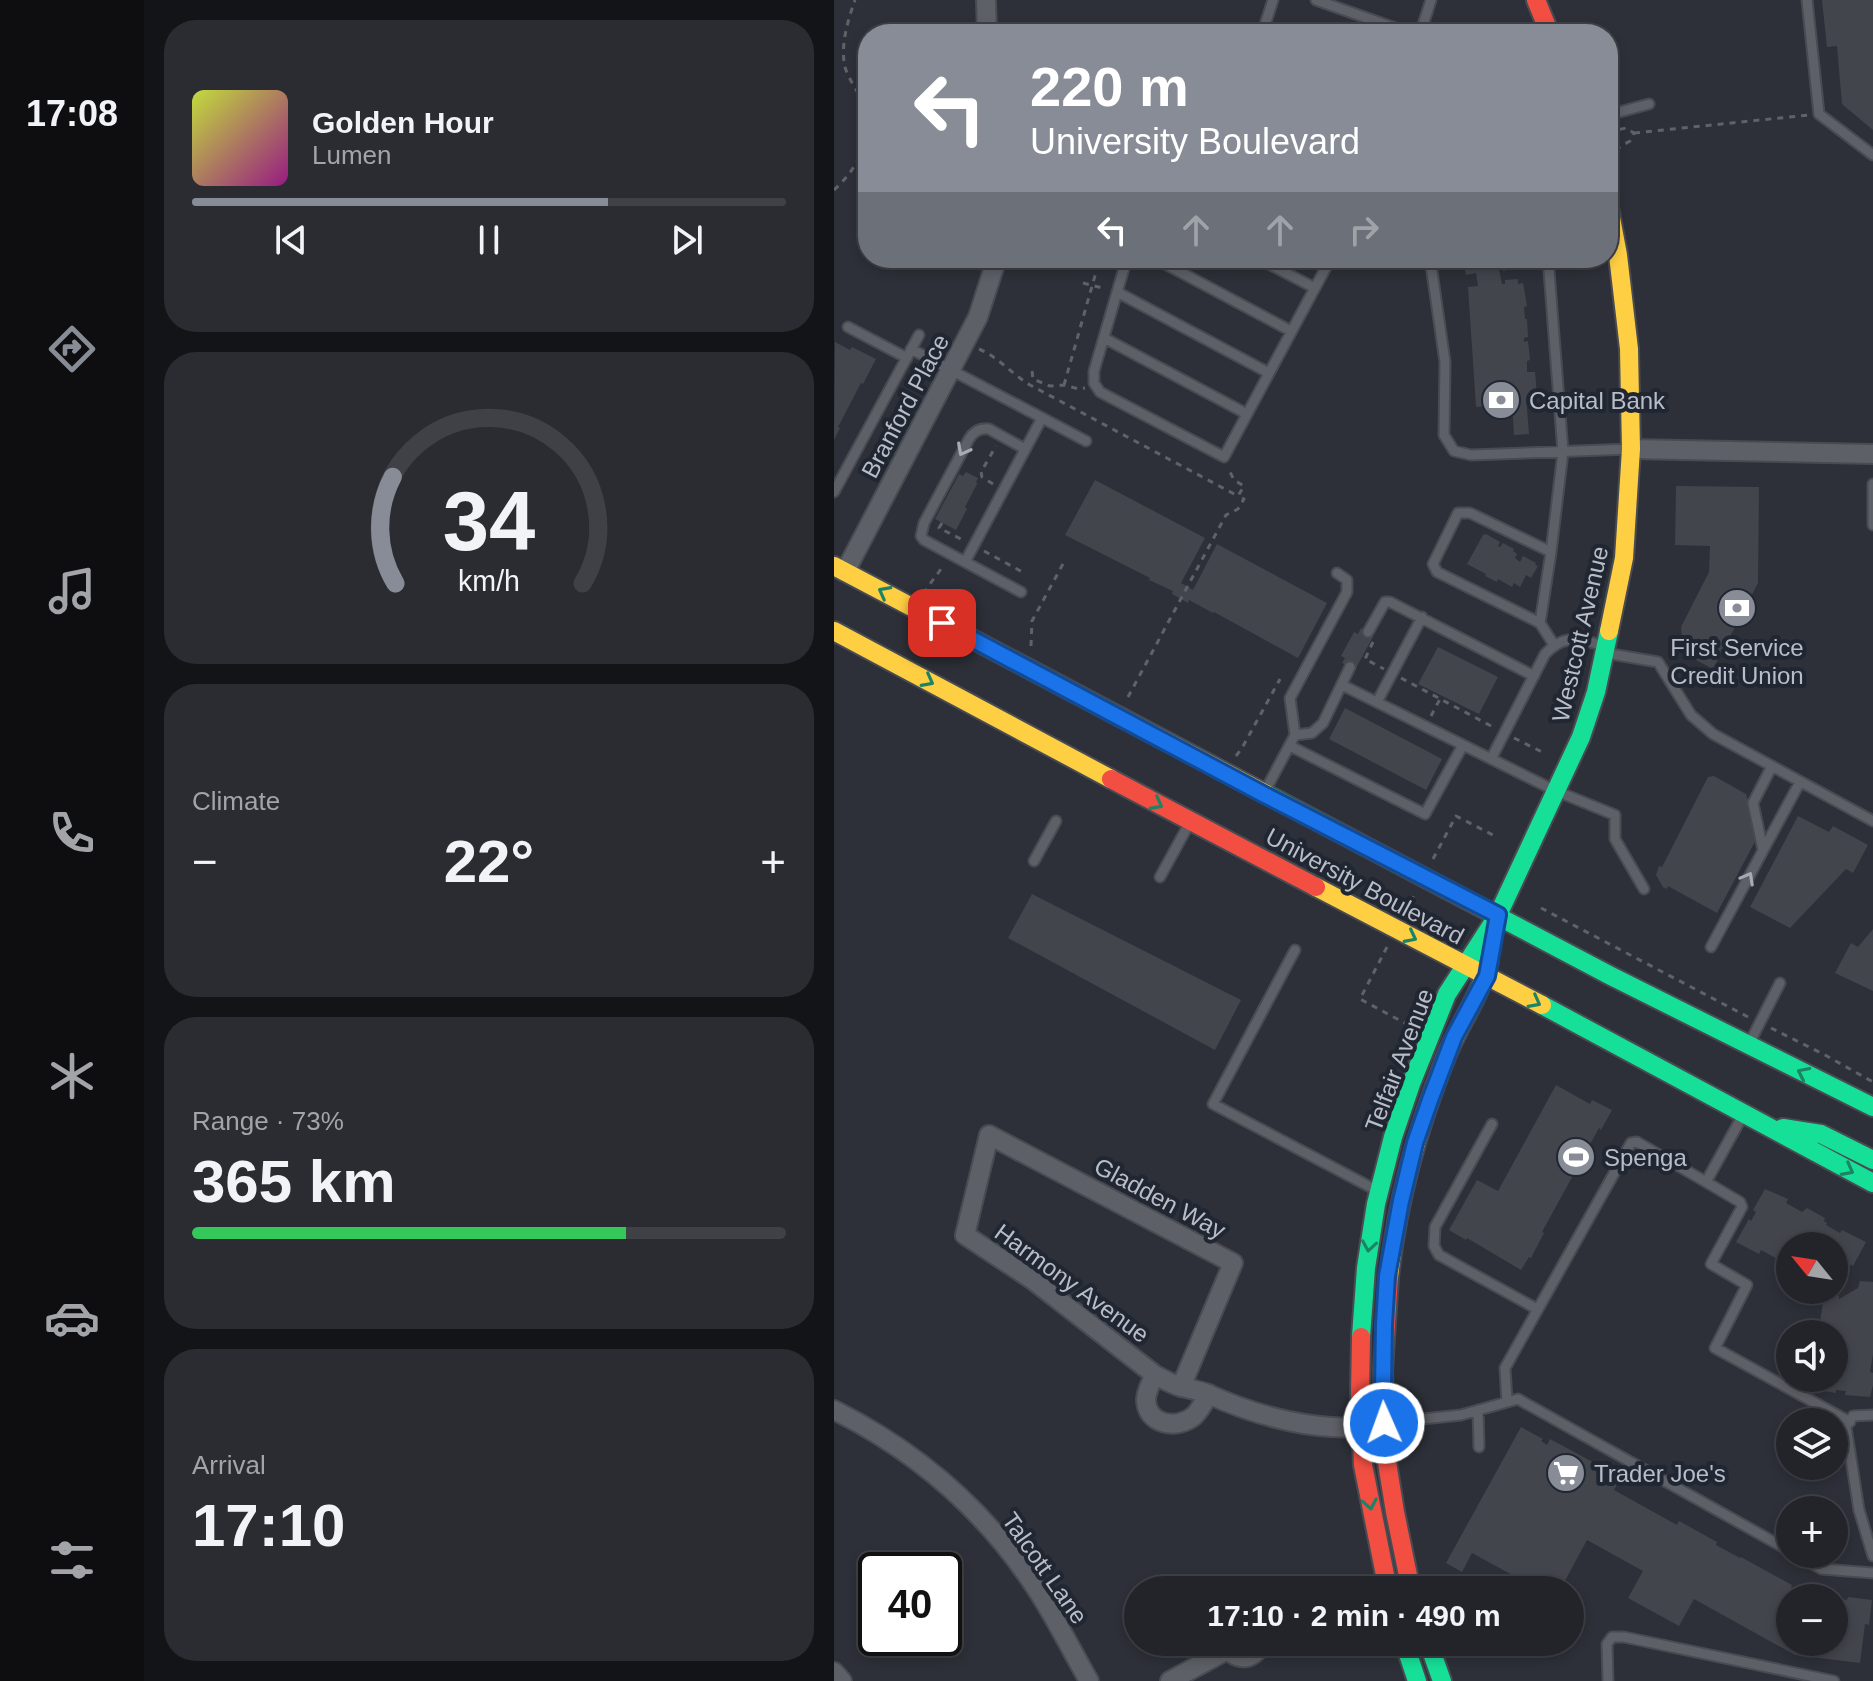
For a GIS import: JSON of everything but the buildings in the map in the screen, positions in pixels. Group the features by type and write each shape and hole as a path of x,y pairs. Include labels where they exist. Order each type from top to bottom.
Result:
{"main road":[{"path":"1536,0 1546,24"},
{"name":"Westcott Avenue","path":"1498,915 1581,737 1596,692 1624,558 1631,449 1629,349 1618,255"},
{"path":"834,591 839,569"},
{"name":"University Boulevard","path":"839,569 1611,976 1873,1107"},
{"name":"University Boulevard","path":"834,631 1873,1183"},
{"name":"Telfair Avenue","path":"1385,1576 1363,1465 1361,1427 1361,1333 1366,1268 1379,1192 1411,1084 1447,994 1498,915"},
{"name":"Telfair Avenue","path":"1408,1576 1396,1525 1384,1423 1387,1276 1415,1143 1454,1037 1487,976 1498,915"},
{"path":"1761,1124 1821,1134 1873,1160"},
{"path":"1409,1656 1417,1681"},
{"path":"1433,1656 1442,1681"}],"street":[{"path":"986,0 987,24"},
{"name":"Branford Place","path":"839,569 952,370 978,317 994,268"},
{"path":"1631,449 1873,454"},
{"name":"Harmony Avenue","path":"989,1135 965,1235 1033,1280 1155,1375 1181,1387 1287,1421 1361,1427 1384,1423"},
{"name":"Gladden Way","path":"989,1135 1233,1263 1181,1387"},
{"name":"Harmony Avenue","path":"1155,1375 1148,1388 1146,1403 1149,1413 1165,1424 1176,1425 1196,1415 1209,1394"},
{"name":"Talcott Lane","path":"834,1410 916,1458 962,1497 1004,1544 1040,1595 1089,1681"},
{"path":"1170,1681 1209,1656"},
{"path":"834,1672 842,1681"}],"lane":[{"path":"1265,24 1273,0"},
{"path":"1316,0 1384,24"},
{"path":"1423,24 1431,0"},
{"path":"1807,0 1819,114 1873,155"},
{"path":"1618,112 1649,104"},
{"path":"1124,268 1094,371 1094,383 1100,392 1224,457 1326,268"},
{"path":"1173,268 1291,331"},
{"path":"1276,268 1315,288"},
{"path":"1431,268 1445,362 1444,435 1454,451 1471,455 1631,449"},
{"path":"1540,623 1563,452 1549,268"},
{"path":"1117,292 1269,373"},
{"path":"848,327 952,370 1086,441"},
{"path":"834,492 919,335"},
{"path":"1104,338 1247,414"},
{"path":"965,562 1042,418"},
{"path":"1021,592 930,544 921,536 921,530 973,434 983,428 989,429 1025,449"},
{"path":"1873,484 1873,525"},
{"path":"1551,552 1470,513 1458,513 1433,564 1437,572 1540,623 1554,645"},
{"path":"1263,794 1295,735 1290,698 1347,592 1347,580 1337,573"},
{"path":"1369,630 1385,602 1390,602 1534,676"},
{"path":"1377,702 1422,617"},
{"path":"1491,759 1545,654 1554,645 1568,639 1658,662 1691,715 1713,734 1873,821"},
{"path":"1295,735 1312,733 1323,723 1350,667"},
{"path":"1342,685 1556,791 1615,815 1615,839 1644,889"},
{"path":"1290,746 1425,814 1463,745"},
{"path":"1763,850 1753,803 1772,766"},
{"path":"1711,947 1800,782"},
{"path":"1034,861 1056,821"},
{"path":"1160,877 1191,822"},
{"path":"1295,950 1213,1104 1379,1192"},
{"path":"1748,1045 1780,983"},
{"path":"1706,1182 1743,1115"},
{"path":"1492,1124 1435,1227 1434,1246 1439,1255 1537,1309"},
{"path":"1507,1402 1505,1368 1631,1143 1637,1142 1740,1202 1742,1207 1711,1264 1747,1285 1715,1348 1850,1422"},
{"path":"1384,1423 1461,1415 1518,1399 1776,1544"},
{"path":"1478,1410 1479,1447"},
{"path":"1873,1415 1853,1416 1846,1427 1859,1510 1873,1556"},
{"path":"1820,1568 1873,1573"},
{"path":"1608,1681 1607,1644 1612,1637 1827,1680"}],"path":[{"path":"855,0 847,29 844,59 858,94"},
{"path":"1618,130 1626,128 1634,133 1819,114"},
{"path":"1618,148 1630,141 1634,133"},
{"path":"834,190 858,161"},
{"path":"1064,385 1097,268"},
{"path":"1083,283 1117,292"},
{"path":"979,349 992,355 1030,385 1244,499 1238,509 1226,515 1126,701"},
{"path":"1030,385 1032,371"},
{"path":"1033,379 1050,386 1097,387"},
{"path":"993,483 982,477 981,472 1002,436"},
{"path":"1224,457 1234,480 1244,486 1238,496"},
{"path":"924,594 957,537"},
{"path":"1030,650 1032,621 1064,562"},
{"path":"1369,630 1378,633 1365,659 1542,752"},
{"path":"1234,758 1280,679"},
{"path":"1425,726 1440,699"},
{"path":"1417,1030 1360,999 1456,816 1493,835"},
{"path":"1541,908 1743,1015"},
{"path":"1780,1031 1873,1082"}],"traffic: fast":[{"path":"1361,1337 1366,1268 1376,1204 1393,1137 1411,1084 1447,994 1498,915 1581,737 1596,692 1609,631"},
{"path":"1266,794 1611,976 1873,1107"},
{"path":"1542,1005 1873,1183"},
{"path":"1783,1128 1821,1134 1873,1160"},
{"path":"1409,1656 1417,1681"},
{"path":"1433,1656 1442,1681"}],"traffic: slow":[{"path":"1609,631 1624,558 1631,449 1629,349 1618,255"},
{"path":"834,566 1266,794"},
{"path":"834,631 1111,779"},
{"path":"1316,887 1542,1005"},
{"path":"1389,1277 1403,1192 1426,1110 1489,961"}],"traffic: jam":[{"path":"1536,0 1546,24"},
{"path":"1111,779 1316,887"},
{"path":"1389,1277 1383,1369 1385,1450 1408,1576"},
{"path":"1361,1337 1363,1465 1385,1576"}],"place":[{"name":"Capital Bank","path":"1501,400"},
{"name":"First Service Credit Union","path":"1737,608"},
{"name":"Spenga","path":"1576,1157"},
{"name":"Trader Joe's","path":"1566,1473"}],"route":[{"path":"942,623 1498,915 1487,976 1454,1037 1415,1143 1401,1201 1387,1276 1384,1423"}]}
